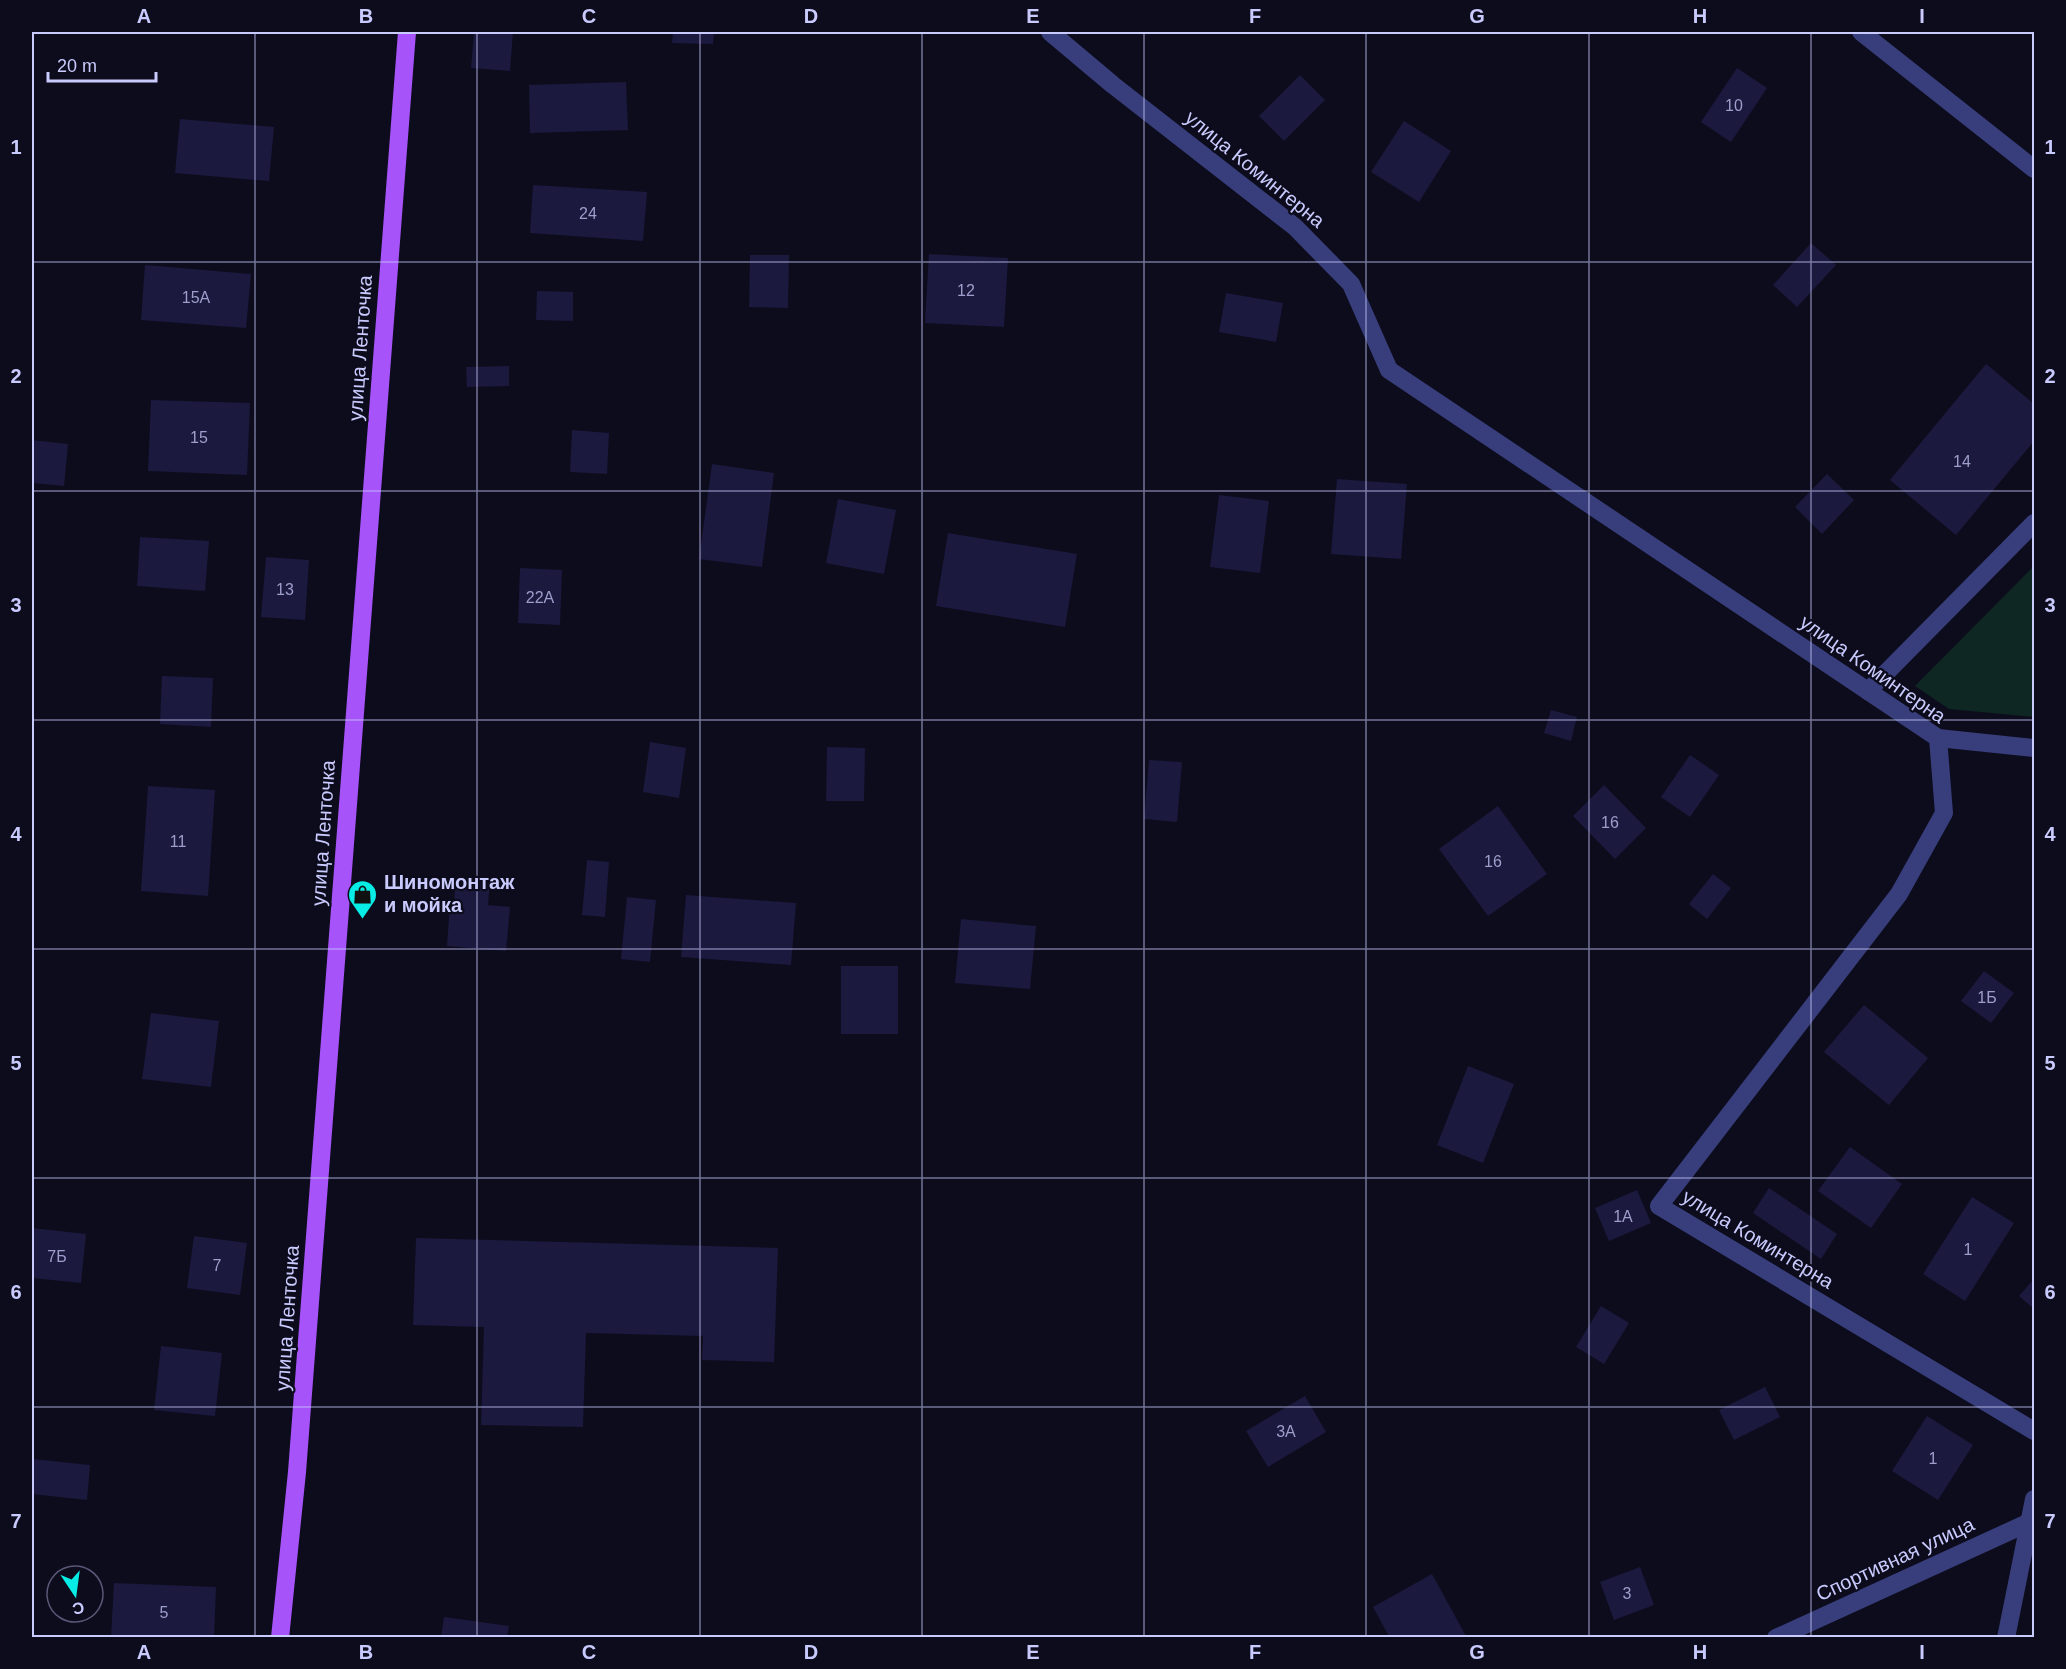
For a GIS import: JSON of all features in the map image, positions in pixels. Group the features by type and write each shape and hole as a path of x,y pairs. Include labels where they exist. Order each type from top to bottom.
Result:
{"main road":[{"name":"улица Ленточка","path":"280,1638 297,1472 407,32"}],"street":[{"name":"улица Коминтерна","path":"1050,32 1113,85 1295,227 1351,284 1389,370 1938,738 1944,813 1899,894 1659,1206 2034,1431"},
{"path":"1861,32 2034,169"},
{"path":"1868,691 2034,523"},
{"path":"1938,738 2034,748"},
{"path":"2006,1638 2033,1521 2034,1499"},
{"name":"Спортивная улица","path":"1776,1638 2033,1521"}],"green space":[{"path":"2034,566 2034,717 1949,709 1915,686"}],"building":[{"path":"474,32 513,32 510,71 471,68"},
{"path":"673,32 714,32 713,44 672,43"},
{"path":"1737,68 1767,88 1731,142 1701,122"},
{"path":"1300,75 1325,100 1284,141 1259,116"},
{"path":"626,82 628,130 530,133 529,85"},
{"path":"180,119 274,127 269,181 175,173"},
{"path":"1404,121 1451,151 1419,202 1371,172"},
{"path":"533,185 647,192 643,241 530,233"},
{"path":"1811,243 1836,265 1797,307 1773,285"},
{"path":"929,254 1008,258 1004,327 925,323"},
{"path":"750,255 789,255 788,308 749,307"},
{"path":"145,265 251,274 246,328 141,320"},
{"path":"537,291 573,292 573,321 536,320"},
{"path":"1226,293 1283,303 1276,342 1219,332"},
{"path":"1986,364 2034,404 2034,441 1956,535 1890,480"},
{"path":"509,366 509,386 467,387 466,367"},
{"path":"151,400 250,403 247,475 148,471"},
{"path":"572,430 609,433 607,474 570,472"},
{"path":"32,440 68,444 64,486 32,483"},
{"path":"712,464 774,473 762,567 699,559"},
{"path":"1827,474 1854,500 1822,534 1795,507"},
{"path":"1337,479 1407,484 1401,559 1331,554"},
{"path":"1219,495 1269,501 1260,573 1210,567"},
{"path":"838,499 896,510 884,574 826,563"},
{"path":"948,533 1077,554 1065,627 936,606"},
{"path":"140,537 209,541 205,591 137,586"},
{"path":"266,557 309,560 305,620 261,617"},
{"path":"520,568 562,570 560,625 518,623"},
{"path":"162,676 213,678 211,727 160,724"},
{"path":"1551,710 1577,717 1571,741 1544,733"},
{"path":"650,742 686,748 679,798 643,792"},
{"path":"827,747 865,748 864,801 826,801"},
{"path":"1690,755 1719,775 1690,817 1661,797"},
{"path":"1149,760 1182,762 1177,822 1144,819"},
{"path":"1604,785 1646,828 1615,859 1573,816"},
{"path":"148,786 215,790 208,896 141,891"},
{"path":"1498,806 1547,874 1488,916 1439,849"},
{"path":"587,860 609,862 605,917 582,915"},
{"path":"1713,874 1731,888 1707,919 1689,904"},
{"path":"456,879 490,881 488,905 510,907 506,951 447,946 450,902 454,902"},
{"path":"686,895 796,903 791,965 681,957"},
{"path":"627,897 656,900 650,962 621,959"},
{"path":"961,919 1036,926 1030,989 955,983"},
{"path":"841,966 898,966 898,1034 841,1034"},
{"path":"1984,971 2014,993 1991,1023 1961,1001"},
{"path":"1864,1005 1928,1058 1889,1105 1824,1052"},
{"path":"151,1013 219,1021 211,1087 142,1079"},
{"path":"1468,1066 1514,1084 1483,1163 1437,1145"},
{"path":"1850,1147 1902,1184 1871,1228 1818,1191"},
{"path":"1769,1188 1837,1234 1821,1259 1753,1213"},
{"path":"1637,1190 1651,1223 1609,1241 1595,1208"},
{"path":"1972,1197 2014,1223 1965,1301 1923,1274"},
{"path":"32,1228 86,1234 81,1283 32,1278"},
{"path":"194,1236 247,1243 240,1295 187,1288"},
{"path":"416,1238 778,1248 774,1362 702,1360 703,1336 586,1333 583,1427 481,1425 484,1327 413,1325"},
{"path":"2034,1279 2034,1309 2019,1296"},
{"path":"1601,1306 1629,1323 1604,1364 1576,1347"},
{"path":"161,1346 222,1353 215,1416 154,1410"},
{"path":"1765,1387 1780,1417 1734,1440 1719,1410"},
{"path":"1305,1396 1326,1432 1268,1467 1246,1431"},
{"path":"1927,1416 1973,1445 1938,1500 1892,1471"},
{"path":"32,1459 90,1465 87,1500 32,1494"},
{"path":"1640,1567 1654,1605 1614,1620 1600,1582"},
{"path":"1432,1574 1467,1638 1390,1638 1373,1607"},
{"path":"114,1583 216,1587 214,1638 111,1637"},
{"path":"444,1617 509,1626 507,1638 441,1638"}],"place":[{"name":"Шиномонтаж и мойка","path":"363,920"}]}
